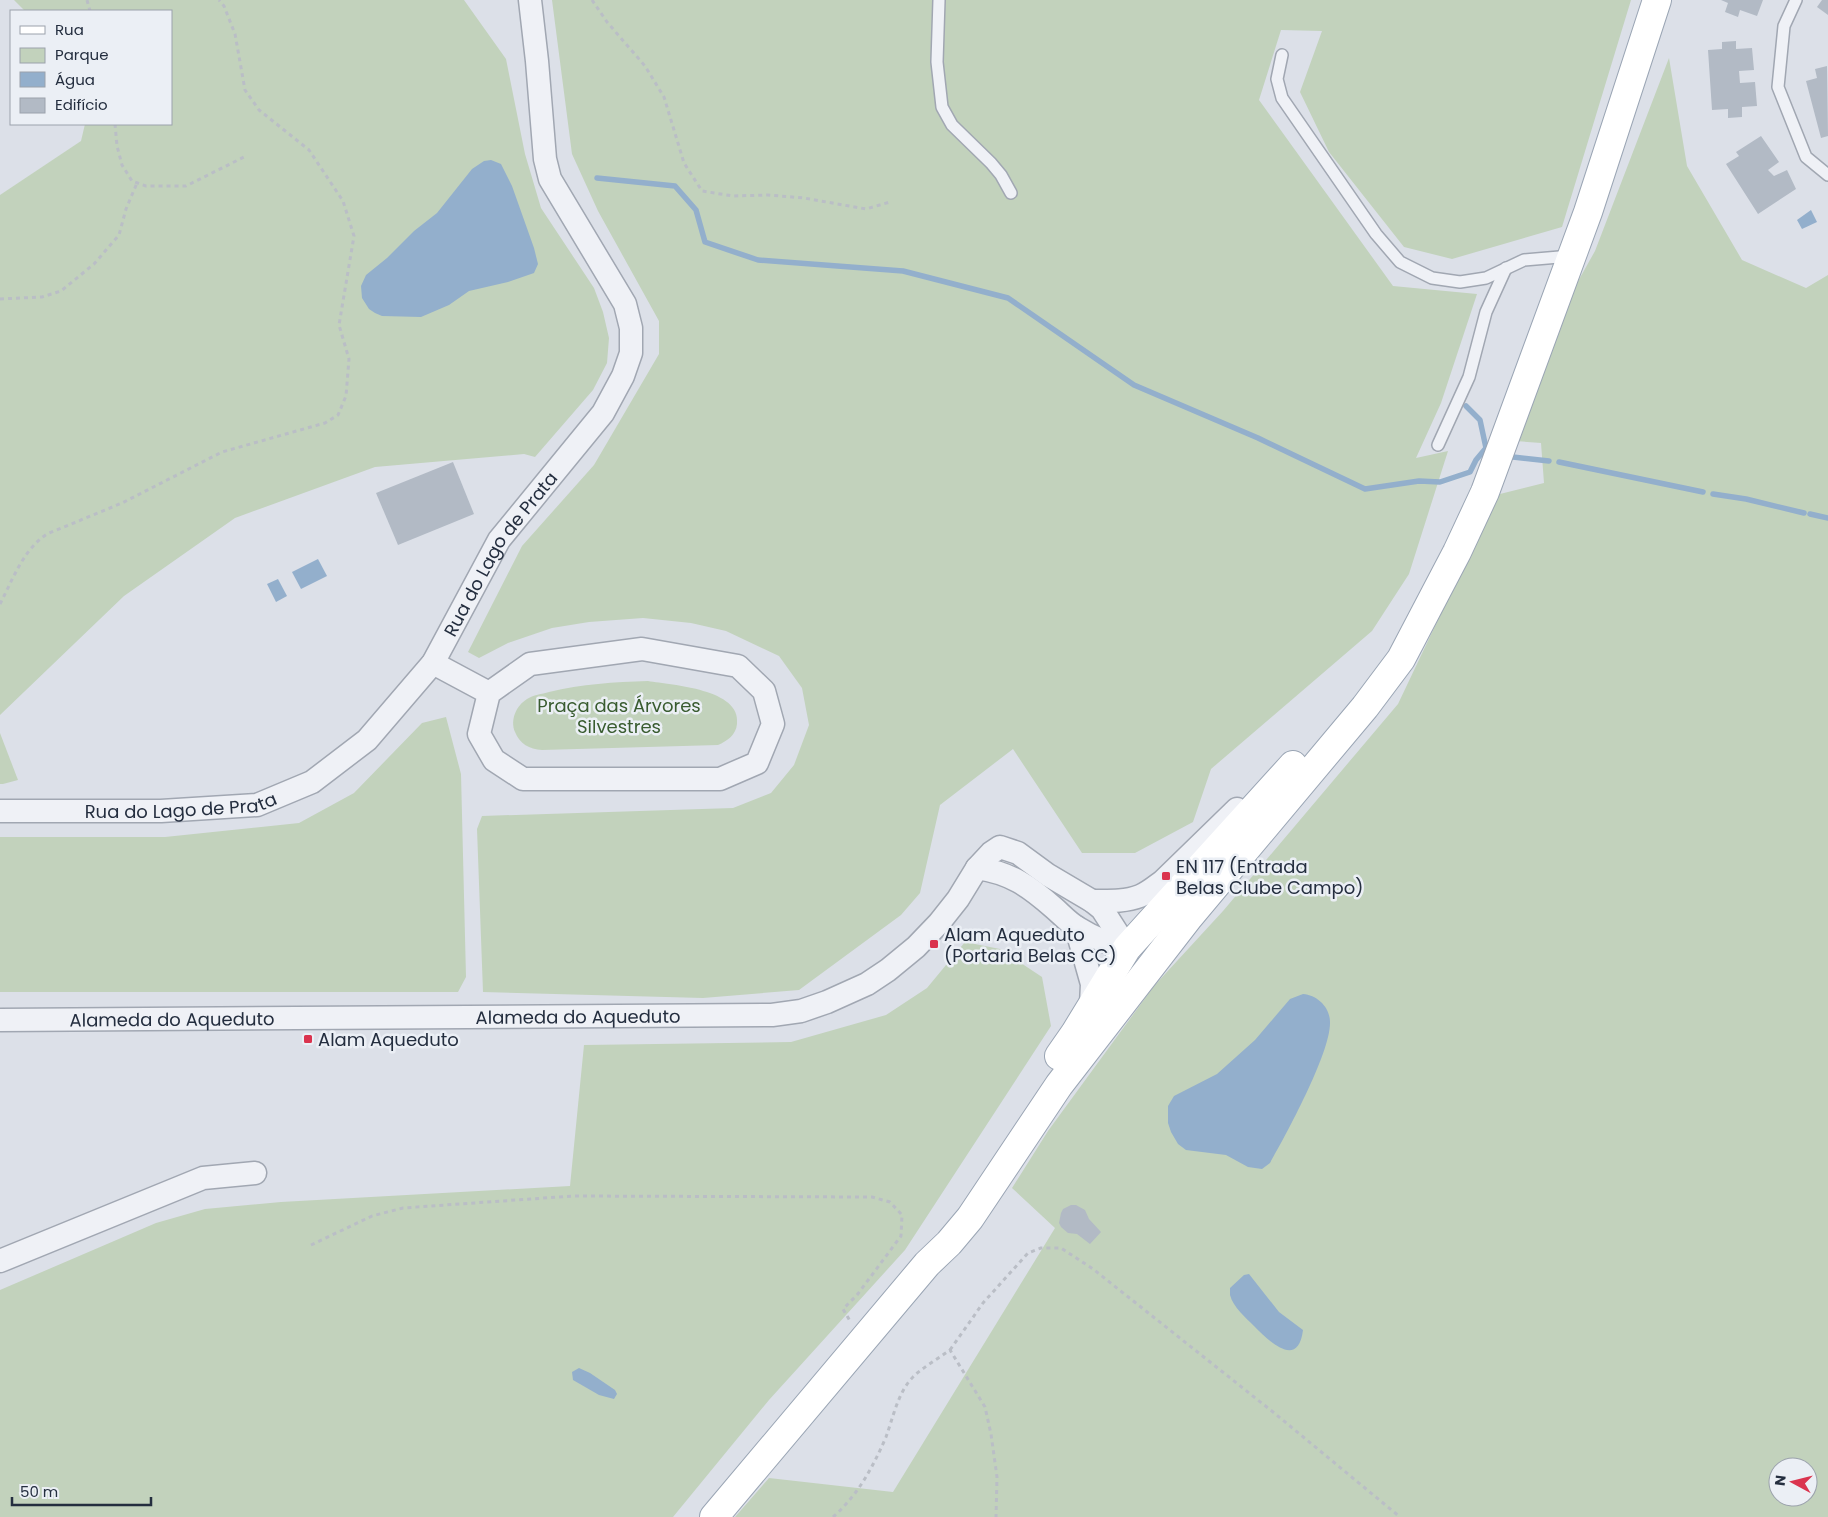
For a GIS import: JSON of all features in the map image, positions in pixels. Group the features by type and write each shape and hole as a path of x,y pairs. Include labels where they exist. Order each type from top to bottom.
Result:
{"main road":[{"path":"714,1517 927,1264 949,1243 970,1218 1059,1085 1176,934 1248,845 1365,707 1401,659 1426,613 1485,492 1572,256 1657,0"},
{"path":"927,1264 969,1194 1026,1110 1054,1062 1076,1033 1091,1005 1127,948 1388,663 1426,613"},
{"path":"1127,948 1176,934"},
{"path":"1059,1085 1120,982 1127,948"}],"street":[{"name":"Rua do Lago de Prata","path":"0,811 161,811 257,805 312,782 367,740 432,663 499,540 603,413 623,376 631,353 631,328 625,304 550,180 545,159 530,0"},
{"path":"642,649 738,666 764,691 773,724 757,763 720,778 524,779 494,760 480,734 490,693 530,664 642,649"},
{"path":"432,663 490,693"},
{"path":"1092,901 1123,900 1140,896 1164,882 1244,802 1273,777 1289,769"},
{"name":"Alameda do Aqueduto","path":"0,1020 762,1015 800,1011 827,1002 867,984 909,953 939,923 958,899 976,868 1000,847 1018,853 1048,875 1092,901 1102,909 1127,948"},
{"path":"976,868 997,871 1015,880 1038,894 1076,927 1106,943 1127,948"},
{"path":"1076,927 1092,984 1091,1005"},
{"path":"0,1262 203,1178 255,1173"}],"lane":[{"path":"939,0 937,62 942,107 952,125 1001,175 1011,193"},
{"path":"1796,0 1784,26 1778,86 1806,157 1828,175"},
{"path":"1282,55 1277,79 1282,98 1376,234 1400,262 1432,278 1460,282 1486,278 1524,260 1572,256"},
{"path":"1438,445 1469,376 1486,312 1506,268"}],"path":[{"path":"0,604 25,555 37,541 47,534 122,502 222,452 325,423 338,415 346,396 349,359 339,325 354,236 343,202 309,150 258,110 245,90 235,34 224,6 219,0"},
{"path":"592,0 607,22 645,66 664,97 684,163 702,191 733,196 768,195 804,198 866,209 890,202"},
{"path":"115,125 117,146 122,165 132,181 146,186 186,186 244,157"},
{"path":"0,299 42,296 62,291 94,264 119,235 126,209 137,183"},
{"path":"311,1244 372,1216 403,1208 573,1196 872,1197 890,1202 902,1215 901,1236 857,1295 843,1309 862,1341"},
{"path":"833,1517 846,1506 869,1474 885,1439 903,1391 912,1378 950,1350 983,1302 1028,1253 1041,1248 1060,1248 1093,1269 1273,1412 1400,1517"},
{"path":"950,1350 985,1407 997,1477 996,1517"}],"green space":[{"path":"14,0 464,0 506,59 525,154 541,208 594,288 603,312 609,338 607,363 593,390 535,457 524,454 375,467 235,518 124,596 0,715 0,195 81,141 85,125 172,125 172,10 24,10"},
{"path":"552,0 1631,0 1562,227 1452,259 1404,247 1329,152 1300,92 1322,31 1281,30 1259,100 1393,286 1477,294 1441,403 1416,458 1448,451 1409,574 1372,631 1211,769 1193,822 1135,853 1082,853 1013,749 940,805 920,893 901,915 799,990 703,998 483,992 477,829 482,816 733,808 771,793 794,765 809,725 802,688 779,656 726,631 691,623 643,618 589,622 552,628 508,643 479,658 468,652 522,546 594,465 659,354 659,321 598,211 572,154"},
{"path":"1669,58 1687,166 1742,260 1806,288 1828,275 1828,1517 735,1517 769,1478 893,1492 1055,1228 1012,1188 1048,1131 1154,986 1223,911 1398,704 1454,586 1492,496 1544,483 1541,443 1515,441 1572,292 1595,251"},
{"name":"Praça das Árvores Silvestres","path":"648,681 688,687 717,696 729,703 736,712 737,724 735,731 728,739 718,745 542,750 526,745 515,732 513,723 517,709 532,696 586,685"},
{"path":"446,717 461,774 466,977 458,992 0,992 0,837 165,837 299,823 354,793 422,723"},
{"path":"0,733 18,780 3,784 0,784"},
{"path":"965,942 1000,949 1042,977 1051,1026 905,1250 769,1400 673,1517 0,1517 0,1290 156,1223 205,1209 281,1202 570,1186 584,1045 791,1042 886,1015 927,988"}],"water":[{"path":"491,160 501,164 512,186 534,248 538,264 534,273 508,282 469,291 449,305 421,317 382,316 369,309 362,298 361,286 366,275 387,258 414,231 437,213 472,169 484,161"},
{"path":"1811,210 1817,222 1802,229 1797,220"},
{"path":"318,559 327,576 301,589 292,572"},
{"path":"278,579 287,596 276,602 267,584"},
{"path":"1303,994 1318,999 1328,1011 1330,1022 1328,1036 1316,1072 1270,1163 1262,1169 1248,1167 1226,1155 1186,1150 1178,1144 1168,1123 1168,1106 1174,1096 1217,1074 1255,1040 1290,999"},
{"path":"1249,1274 1279,1312 1303,1330 1300,1342 1295,1348 1289,1350 1282,1349 1267,1339 1234,1304 1230,1295 1230,1288 1244,1275"},
{"path":"579,1368 615,1390 617,1394 614,1399 599,1395 573,1380 572,1372"}],"building":[{"path":"1721,0 1763,0 1757,16 1740,10 1738,17 1725,12 1728,3"},
{"path":"1822,0 1828,0 1828,15 1817,7"},
{"path":"1736,41 1736,49 1752,48 1754,70 1739,71 1740,83 1755,82 1757,106 1742,107 1742,117 1728,118 1728,109 1712,110 1708,50 1722,49 1722,42"},
{"path":"1827,66 1828,136 1821,138 1806,81 1817,78 1815,69"},
{"path":"1761,136 1779,162 1768,170 1774,176 1787,170 1796,189 1758,214 1726,164 1739,156 1736,152"},
{"path":"453,462 474,514 398,545 376,493"},
{"path":"1076,1205 1085,1210 1089,1219 1101,1232 1090,1244 1077,1234 1068,1233 1059,1223 1063,1209"}],"waterway":[{"path":"597,178 675,186 696,210 705,242 758,260 903,271 1008,298 1134,385 1258,438 1365,489 1419,481 1440,482 1470,472 1476,460 1486,448 1480,420 1466,406"},
{"path":"1513,457 1549,461"},
{"path":"1559,462 1703,492"},
{"path":"1713,494 1746,499 1804,513"},
{"path":"1810,514 1828,518"}],"place":[{"name":"EN 117 (Entrada Belas Clube Campo)","path":"1166,876"},
{"name":"Alam Aqueduto (Portaria Belas CC)","path":"934,944"},
{"name":"Alam Aqueduto","path":"308,1039"}]}
